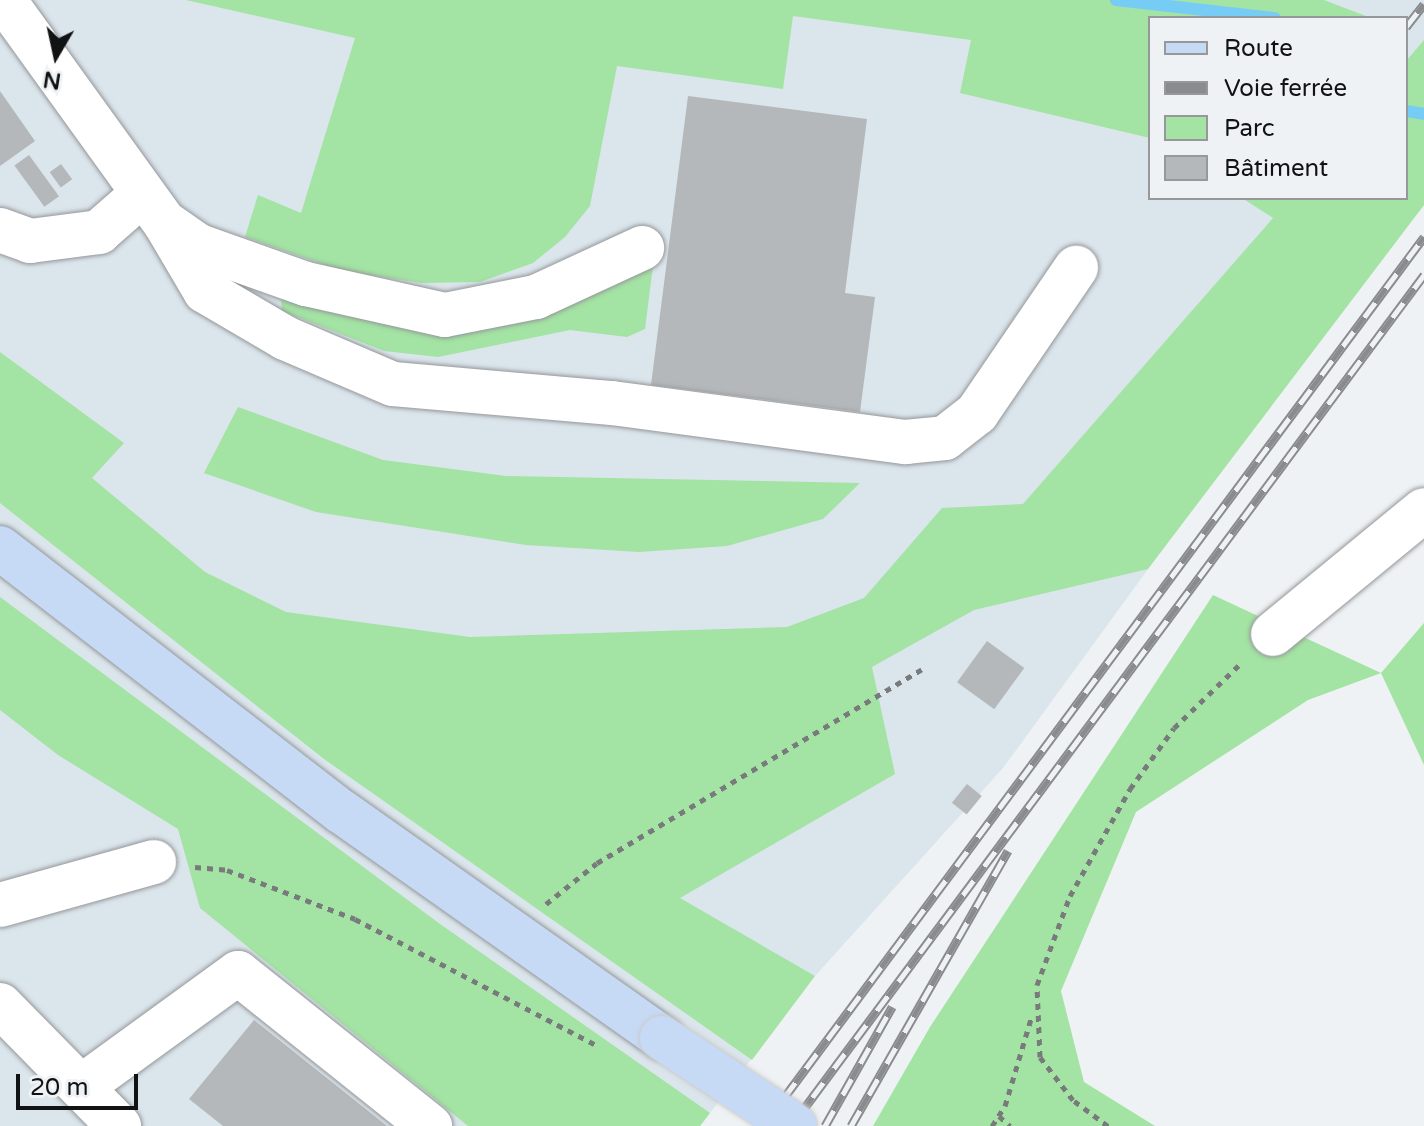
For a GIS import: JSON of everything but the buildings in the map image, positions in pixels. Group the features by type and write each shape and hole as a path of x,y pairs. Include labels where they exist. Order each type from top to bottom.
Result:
{"main road":[{"path":"0,548 511,932 795,1126"}],"street":[{"path":"4,0 152,210 205,291 285,338 393,384 612,403 905,442 945,438 977,413 1076,268"},
{"path":"0,230 30,241 99,232 152,210"},
{"path":"152,210 199,246 306,284 445,315 536,297 642,248"},
{"path":"1273,634 1424,510"},
{"path":"0,905 154,862"},
{"path":"81,1087 238,973 430,1126"},
{"path":"0,1005 119,1126"}],"path":[{"path":"992,1126 1005,1106 1070,896 1130,789 1191,708 1273,634"},
{"path":"511,932 597,863 922,669"},
{"path":"154,862 227,870 355,919 577,1040 607,1041"},
{"path":"1033,1013 1050,1075 1108,1126"},
{"path":"998,1116 1010,1126"}],"shaded area":[{"path":"0,0 1424,0 1424,205 1278,391 1003,768 815,976 700,1126 0,1126"}],"green space":[{"path":"186,0 1324,0 1366,16 1148,16 1148,138 960,93 971,40 793,16 783,89 617,66 590,206 565,237 533,263 480,282 421,283 342,271 245,237 258,195 301,213 355,38"},
{"path":"1424,40 1424,205 1148,569 974,610 872,667 895,774 680,898 815,976 752,1060 324,759 0,503 0,352 124,443 92,478 205,572 286,612 470,637 787,627 864,598 942,508 1023,504 1273,218 1245,200 1408,200 1408,59"},
{"path":"653,266 645,329 627,337 570,330 438,357 384,351 282,311 281,299 345,313"},
{"path":"238,407 383,460 506,476 860,483 823,519 727,546 639,552 526,545 316,512 204,473"},
{"path":"1213,595 1381,673 1308,700 1136,812 1061,991 1084,1082 1155,1126 873,1126 930,1027"},
{"path":"0,597 440,924 710,1113 700,1126 468,1126 200,908 178,829 58,755 0,710"},
{"path":"1424,623 1424,765 1381,673"}],"waterway":[{"path":"1116,0 1257,16"},
{"path":"1408,111 1424,114"}],"railway":[{"path":"1408,24 1424,4"},
{"path":"763,1126 1424,237"},
{"path":"791,1126 1424,275"},
{"path":"851,1126 1008,851"},
{"path":"825,1126 892,1007"}]}
